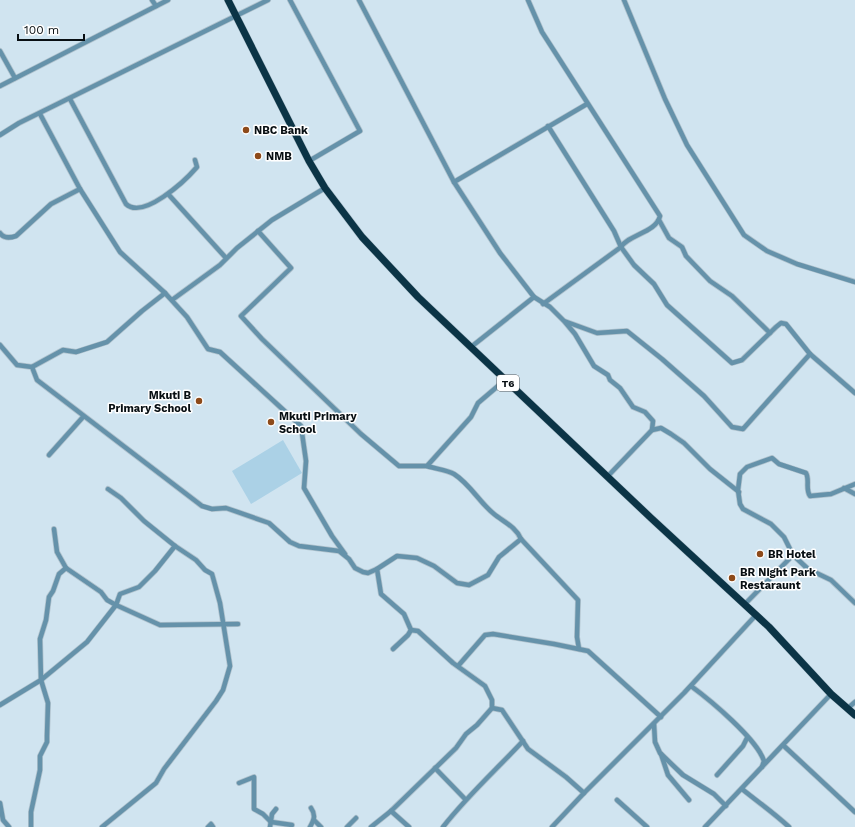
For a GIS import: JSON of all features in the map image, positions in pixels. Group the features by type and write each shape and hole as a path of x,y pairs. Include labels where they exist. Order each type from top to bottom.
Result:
{"highway":[{"name":"T6","path":"228,0 235,17 309,161 325,188 362,237 418,297 787,645 831,694 855,715"}],"street":[{"path":"152,0 156,6"},
{"path":"0,86 168,0"},
{"path":"0,135 268,0"},
{"path":"290,0 360,131 309,161"},
{"path":"359,0 454,182 500,253 534,297 542,304 550,307 575,334 594,366 608,375 610,380 620,388 633,407 650,416 653,421 652,430"},
{"path":"528,0 542,32 635,180 660,216 659,220 669,238 682,247 686,256 710,281 732,296 770,333"},
{"path":"624,0 665,99 687,145 744,235 767,251 797,264 855,282"},
{"path":"0,51 15,78"},
{"path":"70,99 126,204 130,208 136,209 169,195 187,180 197,167 195,160"},
{"path":"454,182 588,104"},
{"path":"40,114 80,189 120,252 172,300 199,333 208,349 220,352 301,426 306,461 304,488 332,536 355,568 368,573 378,569 397,556 417,558 434,566 457,583 469,585 488,575 499,557 521,539"},
{"path":"548,126 614,231 621,247 634,265 654,284 667,305 732,363 742,360 781,323 786,324 810,354 855,393"},
{"path":"172,300 220,265 226,258 272,220 325,188"},
{"path":"0,233 2,236 9,238 16,236 51,204 80,189"},
{"path":"169,195 226,258"},
{"path":"542,304 621,247 624,242 651,228 659,220"},
{"path":"258,231 291,268 241,316 262,339 361,434 400,466 427,466 454,474 493,513 510,525 521,539 578,600 576,637 578,649"},
{"path":"0,344 17,365 32,367 64,350 76,352 107,342 165,293"},
{"path":"471,347 534,297"},
{"path":"564,321 596,333 627,332 692,386 732,426 743,429 810,354"},
{"path":"32,367 37,380 202,506 212,509 226,508 269,523 294,544 339,551 349,559"},
{"path":"427,466 471,417 478,403 505,380"},
{"path":"49,455 84,417"},
{"path":"608,476 652,430 661,428 684,443 710,470 738,492"},
{"path":"855,484 831,494 810,496 808,493 806,473 780,464 772,458 747,467 740,474 738,492 740,504 743,509 770,524 784,537 793,555 808,568 831,580 855,603"},
{"path":"844,488 855,494"},
{"path":"102,827 156,783 164,769 223,690 230,666 224,624 212,574 132,511 121,498 108,489"},
{"path":"54,529 57,552 66,568 101,592 107,600 116,605 160,625 238,624"},
{"path":"0,705 41,680 87,642 116,605 120,594 139,587 160,566 175,546"},
{"path":"744,605 793,555"},
{"path":"31,827 31,812 40,770 40,756 47,736 46,714 48,703 41,680 40,639 46,620 49,597 59,574 66,568"},
{"path":"378,569 381,594 404,614 411,630"},
{"path":"552,827 691,686 756,616"},
{"path":"394,648 408,635 411,630"},
{"path":"371,827 391,811 435,768 492,708 492,700 485,686 458,666 418,631 411,630"},
{"path":"458,666 485,635 501,636 588,651 637,698 661,717"},
{"path":"691,686 715,704 762,755 764,761 762,769"},
{"path":"705,827 784,746 831,694"},
{"path":"848,708 855,702"},
{"path":"492,708 502,710 507,715 528,749 566,777 584,793"},
{"path":"654,724 655,742 668,775 689,800"},
{"path":"717,775 743,746 747,738"},
{"path":"443,827 465,799 481,785 523,741"},
{"path":"784,746 855,812"},
{"path":"660,752 683,775 714,794 726,806"},
{"path":"435,768 465,799"},
{"path":"239,783 254,776 254,810 263,814 271,825"},
{"path":"742,789 761,805 771,810 789,827"},
{"path":"617,800 647,827"},
{"path":"0,803 3,820 9,827"},
{"path":"310,827 314,820 314,812 311,808"},
{"path":"271,825 272,814 276,809"},
{"path":"391,811 409,827"},
{"path":"347,827 356,818"},
{"path":"314,820 321,827"},
{"path":"208,827 211,824 213,827"},
{"path":"271,825 292,825"}],"shaded area":[{"path":"283,440 302,473 251,504 232,471"}],"place":[{"name":"NBC Bank","path":"246,130"},
{"name":"NMB","path":"258,156"},
{"name":"Mkuti B Primary School","path":"199,401"},
{"name":"Mkuti Primary School","path":"271,422"},
{"name":"BR Hotel","path":"760,554"},
{"name":"BR Night Park Restaraunt","path":"732,578"}]}
